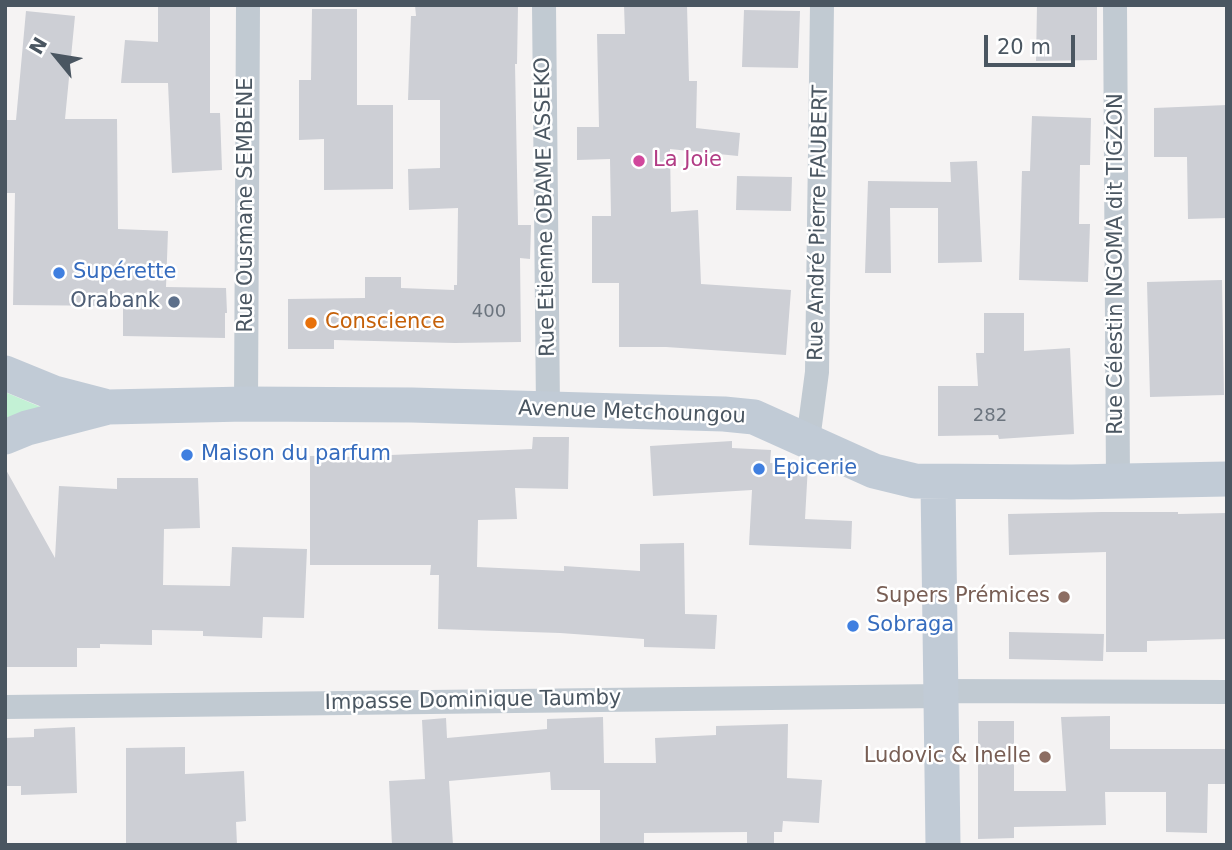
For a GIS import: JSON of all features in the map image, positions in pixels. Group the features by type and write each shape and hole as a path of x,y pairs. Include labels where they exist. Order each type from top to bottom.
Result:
{"main road":[{"path":"5,373 54,393 108,407"},
{"name":"Avenue Metchoungou","path":"108,407 412,405 754,416 874,471 915,481 938,483 1227,479"},
{"path":"5,437 27,428 108,407"},
{"path":"938,483 943,845"}],"street":[{"name":"Rue Ousmane SEMBENE","path":"246,404 248,5"},
{"name":"Rue Etienne OBAME ASSEKO","path":"544,5 548,409"},
{"name":"Rue André Pierre FAUBERT","path":"808,440 817,372 822,5"},
{"name":"Rue Célestin NGOMA dit TIGZON","path":"1115,5 1118,481"},
{"name":"Impasse Dominique Taumby","path":"5,708 1227,692"}],"green space":[{"path":"5,392 48,410 5,422"}],"building":[{"path":"158,5 210,5 210,113 220,113 222,170 172,173 168,83 121,83 125,40 158,42"},
{"path":"415,5 518,6 515,64 518,225 531,225 530,259 520,258 521,342 334,340 334,349 288,349 288,299 365,298 365,277 401,277 401,288 454,290 454,285 457,285 458,208 409,210 408,169 440,168 440,100 408,100 411,16 416,16"},
{"path":"624,5 687,5 689,81 697,81 696,128 740,133 738,156 670,149 671,212 698,210 701,284 791,290 786,355 666,347 619,347 619,283 592,283 592,216 611,216 610,159 577,160 577,127 599,127 597,34 625,34"},
{"path":"1037,5 1097,5 1097,60 1036,61"},
{"path":"312,9 357,9 357,105 393,105 393,189 324,190 324,139 299,140 299,80 311,80"},
{"path":"744,10 800,11 798,68 742,67"},
{"path":"26,11 75,16 65,119 117,119 118,229 168,231 166,287 226,288 225,338 123,336 123,306 13,305 15,193 5,193 5,120 16,120"},
{"path":"1227,105 1227,218 1188,219 1187,157 1154,157 1154,108"},
{"path":"1032,116 1091,118 1090,165 1080,165 1079,224 1090,224 1088,282 1019,280 1022,171 1030,171"},
{"path":"977,161 982,262 938,263 938,208 890,208 891,273 865,273 868,181 951,182 950,162"},
{"path":"737,176 792,177 791,211 736,210"},
{"path":"1222,280 1224,395 1150,397 1147,282"},
{"path":"984,313 1024,313 1024,351 1070,348 1074,434 999,439 998,435 938,436 938,386 978,386 976,353 984,353"},
{"path":"533,437 569,437 568,489 515,488 517,519 478,520 477,567 564,571 564,566 640,571 640,544 684,543 685,614 717,615 715,649 644,647 644,639 438,629 439,575 430,575 431,565 310,565 310,456 532,449"},
{"path":"732,441 732,448 771,450 770,463 808,465 805,519 852,521 851,549 749,545 752,490 653,496 650,446"},
{"path":"5,468 55,558 59,486 117,489 117,478 198,478 200,528 164,529 163,585 230,586 232,547 307,549 304,618 263,617 262,638 203,636 203,631 152,630 152,645 100,644 100,648 77,648 77,667 5,667"},
{"path":"1227,513 1227,639 1147,641 1147,652 1106,652 1106,552 1009,555 1008,514"},
{"path":"1009,632 1104,634 1103,661 1009,659"},
{"path":"1110,716 1110,749 1227,749 1227,784 1208,784 1207,833 1166,832 1166,792 1105,792 1106,825 1014,827 1014,838 978,839 978,721 1014,721 1014,791 1066,791 1061,717"},
{"path":"603,717 604,763 656,763 655,738 716,735 716,726 788,724 787,778 822,780 819,823 783,821 782,832 774,832 774,845 747,845 747,832 644,833 644,845 600,845 600,790 551,790 550,772 449,781 453,845 392,845 389,781 425,779 422,720 446,718 447,738 547,729 547,719"},
{"path":"75,727 77,793 21,795 21,786 5,786 5,738 34,737 34,729"},
{"path":"185,747 185,774 244,771 246,821 236,822 237,845 126,845 126,748"}],"place":[{"name":"La Joie","path":"639,161"},
{"name":"Supérette","path":"59,273"},
{"name":"Orabank","path":"174,302"},
{"name":"Conscience","path":"311,323"},
{"name":"Maison du parfum","path":"187,455"},
{"name":"Epicerie","path":"759,469"},
{"name":"Supers Prémices","path":"1064,597"},
{"name":"Sobraga","path":"853,626"},
{"name":"Ludovic & Inelle","path":"1045,757"}]}
